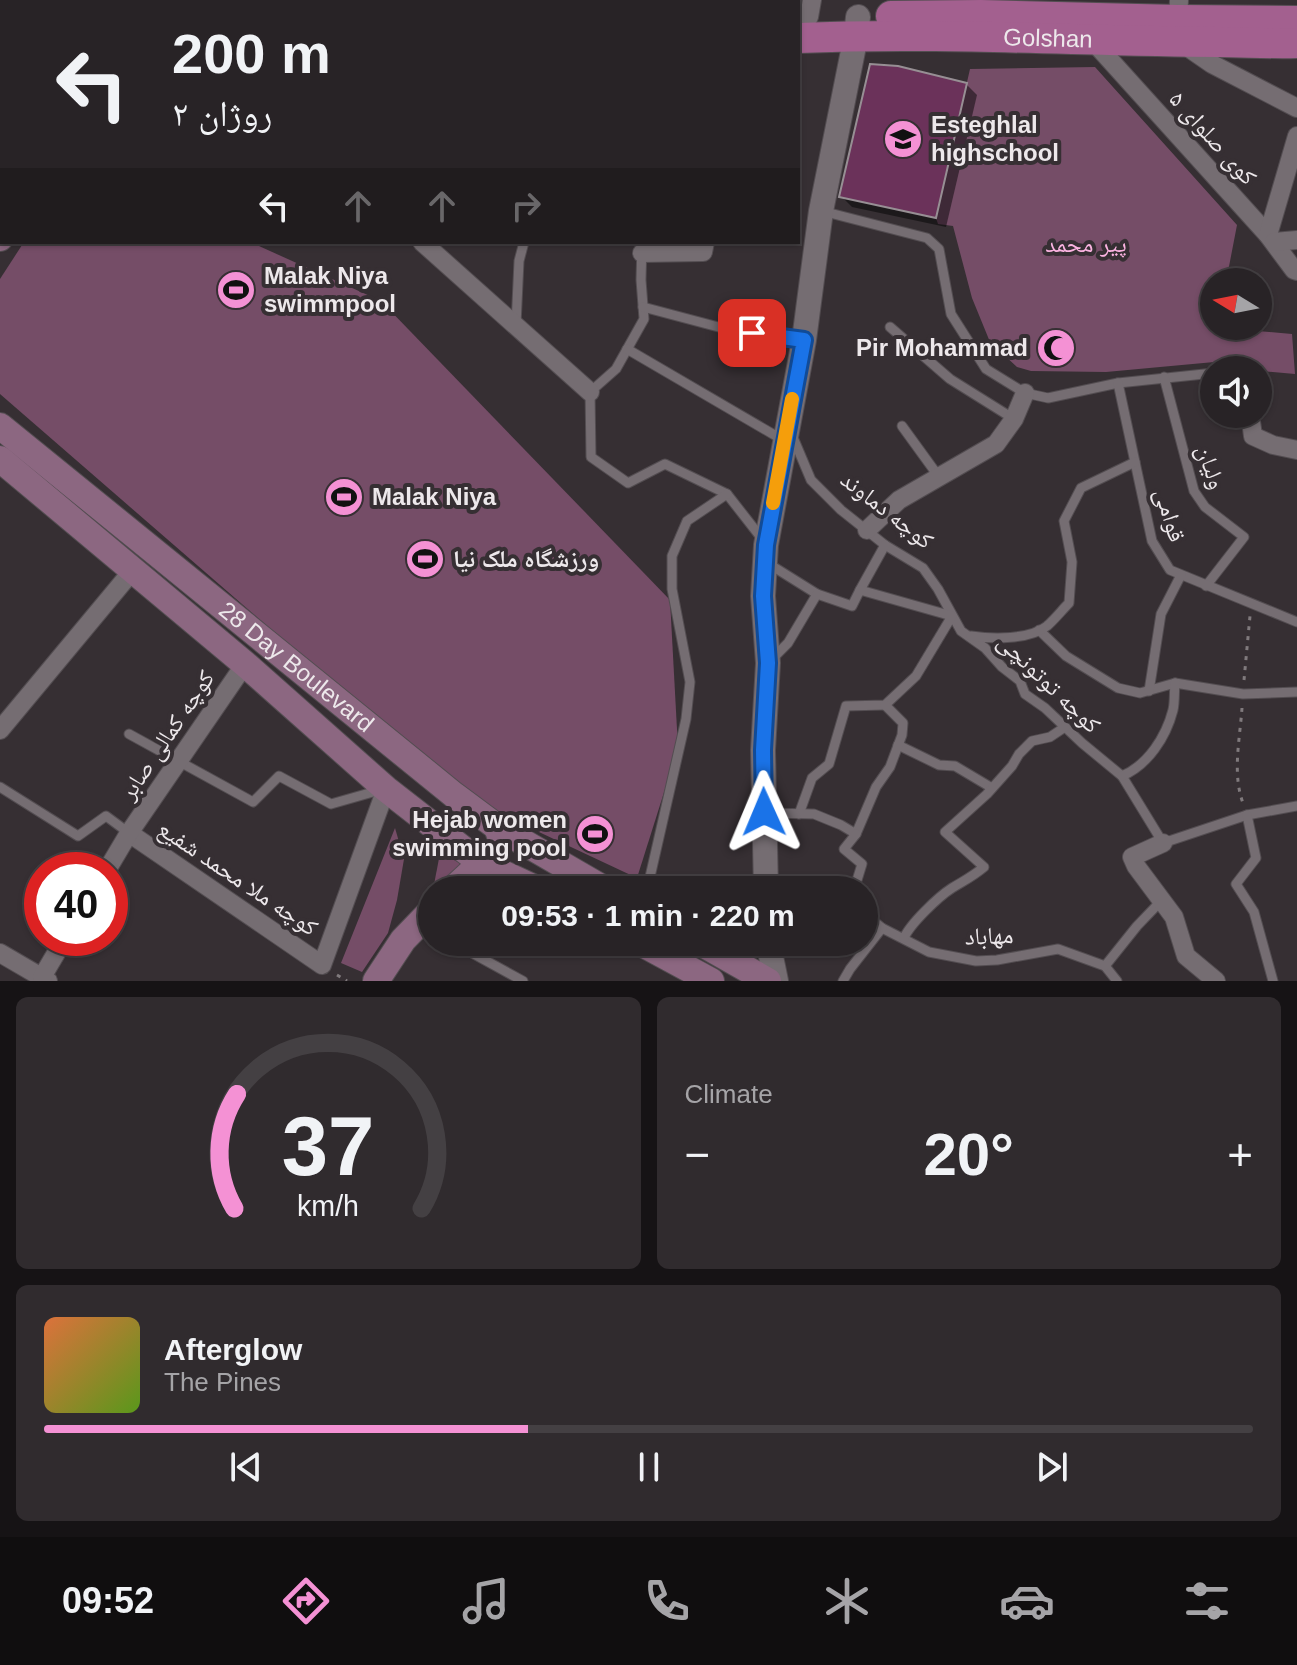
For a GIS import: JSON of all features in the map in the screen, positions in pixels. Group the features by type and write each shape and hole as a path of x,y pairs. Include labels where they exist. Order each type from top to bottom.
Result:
{"main road":[{"name":"Golshan","path":"868,17 983,7 1085,22"},
{"name":"Golshan","path":"804,18 1085,22 1179,21 1280,14"},
{"name":"Golshan","path":"1179,21 1297,43"},
{"name":"28 Day Boulevard","path":"0,426 454,795 569,876"},
{"name":"28 Day Boulevard","path":"0,459 245,664 386,789 481,863 509,876"},
{"path":"245,664 253,662 259,655 262,647 260,638"},
{"path":"435,827 434,811 438,803 454,795"},
{"path":"467,876 498,851 501,839 497,827"},
{"path":"376,981 418,930"},
{"path":"665,956 711,981"},
{"path":"724,956 768,981"}],"street":[{"path":"766,876 763,750 768,663 763,596 766,553 804,340 808,236 821,211 868,17"},
{"path":"1179,21 1212,64 1297,108"},
{"name":"کوی صلوای ۵","path":"1085,22 1297,271"},
{"path":"1297,136 1292,174 1271,238 1297,240"},
{"path":"424,244 590,392"},
{"path":"642,248 703,252 705,244"},
{"path":"867,530 899,500 996,444 1014,419 1025,393"},
{"path":"1252,428 1253,436 1273,445 1297,450"},
{"path":"0,730 133,570"},
{"name":"کوچه کمالی صابر","path":"118,852 245,664"},
{"name":"کوچه ملا محمد شفیع","path":"129,833 322,965 386,789"},
{"path":"1163,843 1132,857 1174,917 1186,956 1216,981"},
{"path":"0,953 43,980 56,956"},
{"path":"771,956 776,981"}],"lane":[{"path":"821,211 927,238 939,249 951,314 986,369 1025,393 1048,398 1118,383 1200,374"},
{"path":"516,325 519,261 523,244"},
{"path":"642,248 644,319 616,369 590,392 591,457 628,483 665,464 727,494 766,553 817,594 852,606 885,545"},
{"path":"643,307 726,329 804,340"},
{"path":"890,327 950,379 1014,419"},
{"path":"627,349 786,432"},
{"name":"ولیان","path":"1164,377 1194,491 1205,507 1244,537 1206,586"},
{"name":"قوامی","path":"1118,383 1152,541 1170,570 1297,622"},
{"path":"902,426 939,477"},
{"name":"کوچه دماوند","path":"786,432 811,480 841,510 885,545 923,568 964,634"},
{"path":"964,634 995,639 1045,628 1069,603 1072,562 1064,521 1081,488 1135,462"},
{"path":"650,876 686,719 690,682 672,589 672,556 687,521 727,494"},
{"path":"1149,691 1161,614 1181,575"},
{"path":"799,814 812,778 829,764 846,706 885,705 916,676 952,616 860,590"},
{"path":"768,663 788,643 817,594"},
{"path":"1039,630 1066,656 1118,688 1140,693 1175,683 1243,694 1297,692"},
{"name":"کوچه توتونچی","path":"964,634 985,648 1020,681 1025,694 1122,776 1163,843"},
{"path":"1122,776 1136,770 1163,734 1173,709 1175,683"},
{"path":"858,876 862,864 844,849 856,834 876,787 890,767 902,735 903,723 885,705"},
{"path":"904,938 909,928 951,888 984,867 945,832 992,788 1032,741 1050,737 1065,727"},
{"path":"129,734 253,802 279,776 331,804 386,789"},
{"path":"898,745 939,765 955,766 992,788"},
{"name":"کوچه کمالی صابر","path":"0,787 78,836 106,816 129,833"},
{"path":"1163,843 1247,815 1297,806"},
{"path":"764,812 814,814 856,834"},
{"path":"1247,815 1256,858 1236,884 1254,912 1273,981"},
{"path":"1117,981 1105,966 1162,900"},
{"name":"مهاباد","path":"878,925 929,952 976,961 1058,949 1105,966"},
{"path":"843,981 882,928"},
{"path":"477,956 523,981"}],"path":[{"path":"1247,815 1239,793 1238,773 1251,604"}],"green space":[{"name":"پیر محمد","path":"1095,67 1237,225 1229,268 1200,268 1200,340 1272,340 1272,332 1292,334 1295,374 1272,372 1272,356 1200,356 1200,363 1106,372 1031,371 1017,367 990,342 972,298 953,226 938,224 936,218 970,69"},
{"name":"Malak Niya","path":"23,244 254,244 381,301 670,600 678,748 638,876 464,797 0,394 0,279"},
{"path":"395,828 404,859 397,900 388,933 362,972 341,963"},
{"path":"440,853 472,869 463,876 436,876"}],"building":[{"name":"Esteghlal highschool","path":"870,64 898,66 967,83 936,218 839,197"}],"slow traffic":[{"path":"773,503 792,399"}],"place":[{"name":"Esteghlal highschool","path":"903,139"},
{"name":"Malak Niya swimmpool","path":"236,290"},
{"name":"Pir Mohammad","path":"1056,348"},
{"name":"Malak Niya","path":"344,497"},
{"name":"ورزشگاه ملک نیا","path":"425,559"},
{"name":"Hejab women swimming pool","path":"595,834"}],"route":[{"path":"752,333 804,340 766,545 763,596 768,663 763,750 764,812"}]}
